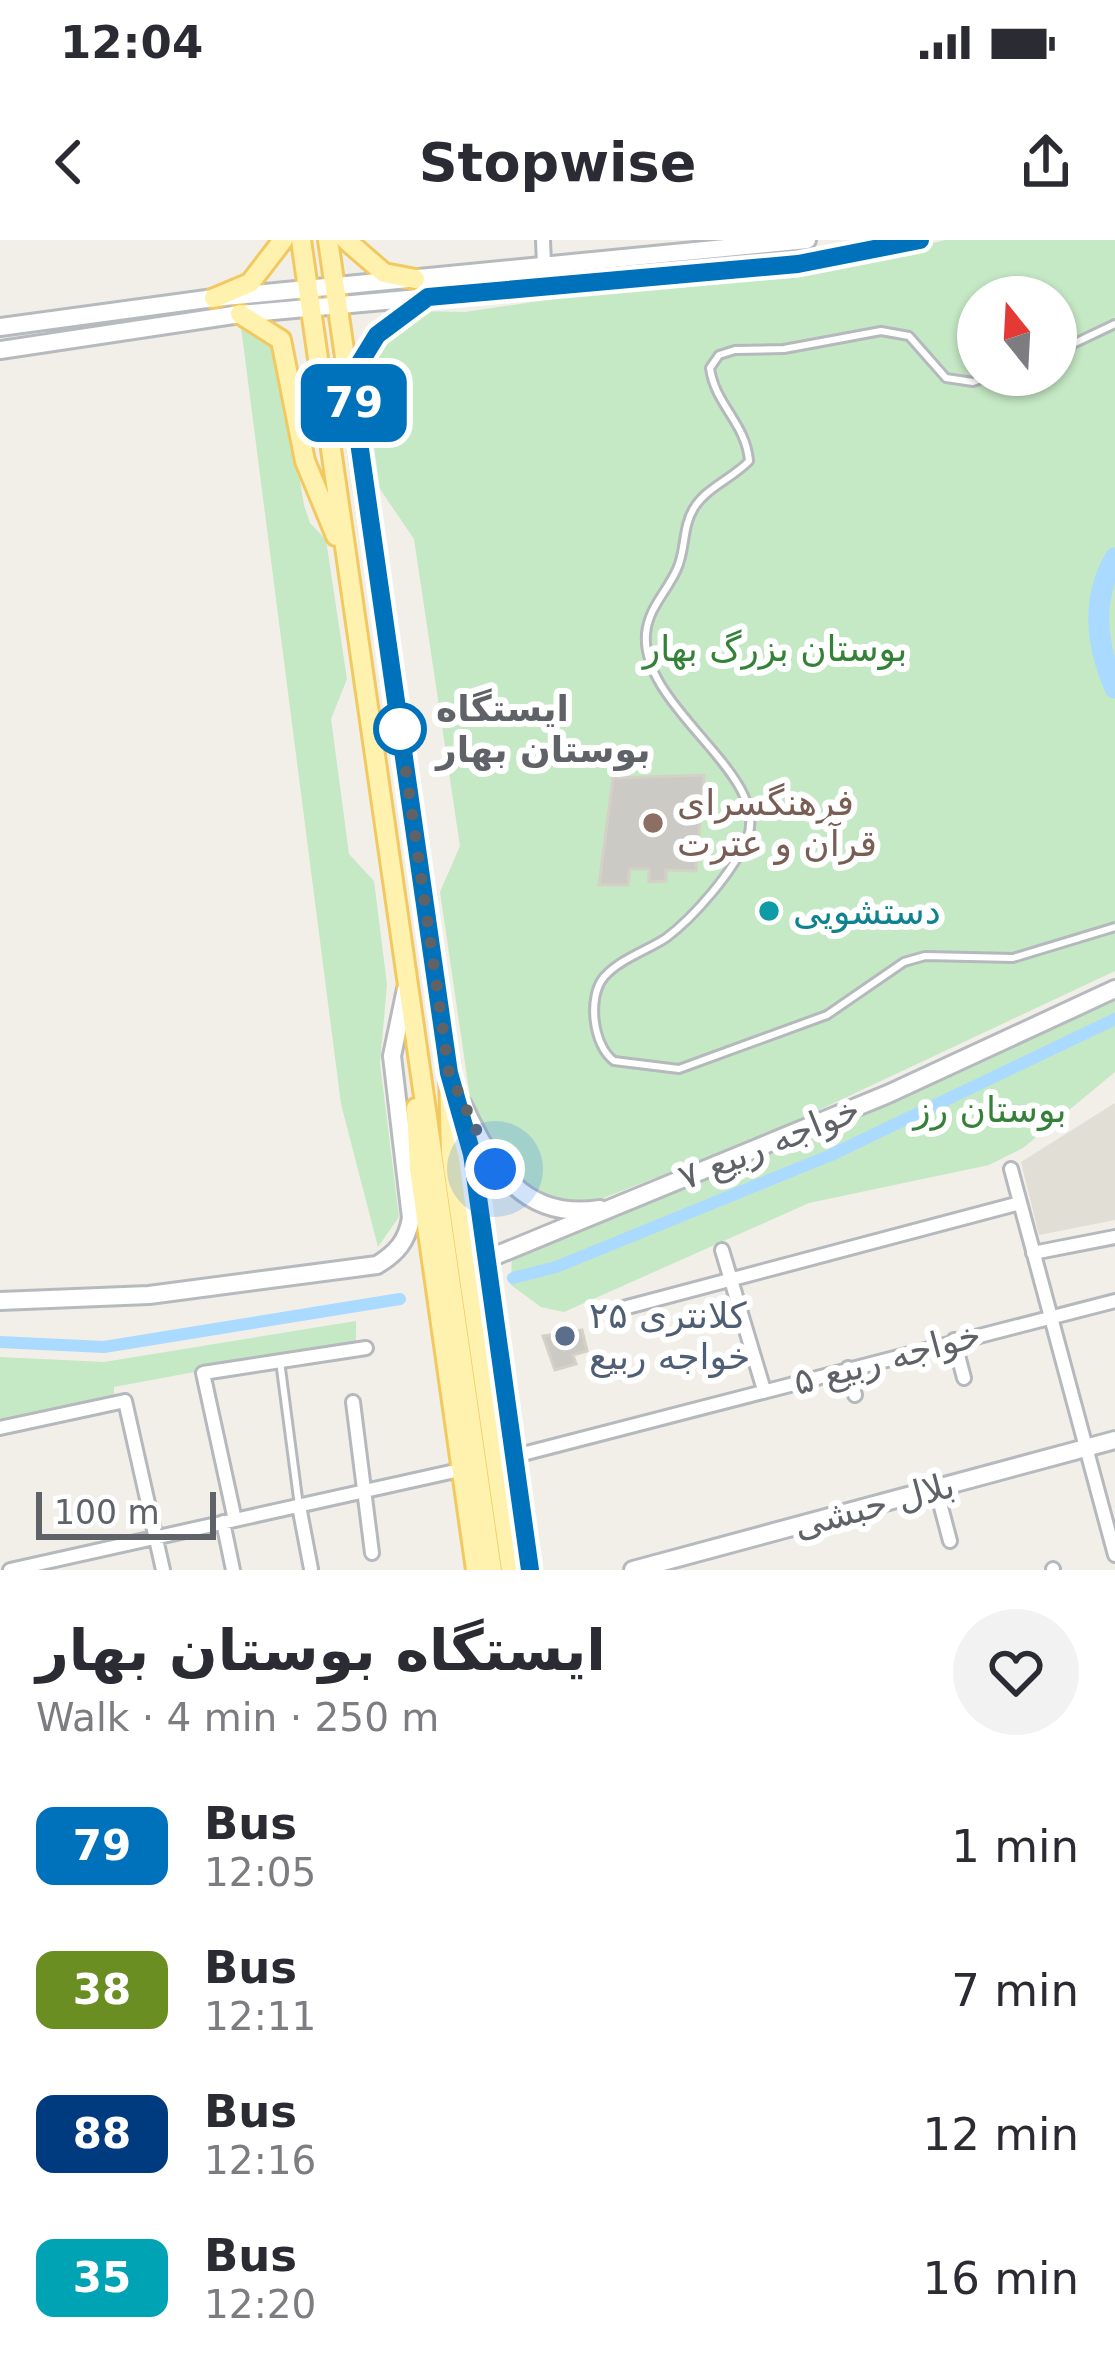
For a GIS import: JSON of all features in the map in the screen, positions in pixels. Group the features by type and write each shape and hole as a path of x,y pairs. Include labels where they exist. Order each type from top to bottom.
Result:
{"main road":[{"path":"214,298 250,284 283,240"},
{"path":"301,240 413,1037 484,1447 511,1570"},
{"path":"328,240 449,1073 452,1153 484,1447 492,1570"},
{"path":"346,240 384,273 415,279"},
{"path":"350,379 377,335 428,297"},
{"path":"240,314 280,340 305,461 346,563"},
{"path":"413,1037 419,1169 476,1570"},
{"path":"449,1073 472,1154 530,1570"}],"street":[{"path":"543,240 544,265"},
{"path":"337,296 415,279 807,240"},
{"path":"0,327 214,298 428,297 798,264 921,240"},
{"path":"0,350 240,314 310,298"},
{"path":"0,1301 149,1295 377,1265 390,1257 407,1238 411,1218 392,1055 406,988"},
{"name":"خواجه ربیع ۷","path":"485,1260 888,1094 1115,989"},
{"path":"449,1073 488,1158 513,1188 560,1210 599,1209 624,1201"},
{"path":"1011,1169 1115,1556"},
{"path":"597,1316 1020,1203"},
{"path":"1034,1253 1115,1237"},
{"path":"722,1250 764,1390"},
{"name":"خواجه ربیع ۵","path":"515,1456 1115,1301"},
{"path":"954,1340 964,1378"},
{"path":"233,1570 203,1373 366,1348"},
{"path":"848,1368 855,1395"},
{"path":"0,1429 125,1401 163,1570"},
{"path":"353,1402 372,1553"},
{"name":"بلال حبشی","path":"636,1569 1115,1440"},
{"path":"10,1570 464,1469"},
{"path":"936,1488 950,1540"},
{"path":"298,1506 310,1569"}],"lane":[{"path":"1077,342 1115,324"},
{"path":"957,380 946,379 909,336 881,332 784,349 735,350 719,355 710,368 720,403 748,441 749,461 695,506 679,567 649,615 645,640 653,670 690,729 744,792 752,818 746,841 690,915 603,979 596,995 599,1045 614,1061 679,1069 827,1015 904,962 926,956 1013,958 1115,927"},
{"path":"280,1361 298,1506"}],"shaded area":[{"path":"1115,1103 1115,1220 1039,1235 1021,1162"}],"green space":[{"name":"بوستان بزرگ بهار","path":"945,240 1115,240 1115,971 766,1135 593,1202 556,1203 525,1193 483,1135 470,1097 440,892 460,846 414,539 380,489 364,377 367,358 400,320 417,311 465,312 661,283 850,265"},
{"path":"241,327 276,349 280,360 304,505 310,523 326,540 347,679 331,719 349,854 374,881 387,985 380,1063 399,1217 378,1247 341,1104"},
{"name":"بوستان رز","path":"1115,999 1115,1072 1023,1148 989,1165 809,1203 564,1312 541,1307 511,1285 512,1247"},
{"path":"356,1321 356,1342 114,1387 114,1398 0,1425 0,1357 104,1362"}],"building":[{"name":"فرهنگسرای قرآن و عترت","path":"704,775 696,871 666,870 666,881 649,882 649,869 630,869 628,885 599,885 613,778"},
{"path":"582,1330 587,1351 573,1355 576,1364 555,1370 543,1336"}],"waterway":[{"path":"1115,558 1099,606 1100,639 1115,688"},
{"path":"513,1278 556,1267 831,1155 1115,1019"},
{"path":"0,1342 104,1347 400,1299"}],"bus line":[{"name":"79","path":"530,1570 472,1154 449,1073 350,379 377,335 428,297 798,264 920,240"}],"place":[{"name":"ایستگاه بوستان بهار","path":"400,729"},
{"name":"فرهنگسرای قرآن و عترت","path":"653,823"},
{"name":"دستشویی","path":"769,911"},
{"name":"کلانتری ٢۵ خواجه ربیع","path":"565,1336"}],"route":[{"path":"400,729 449,1073 495,1169"}]}
